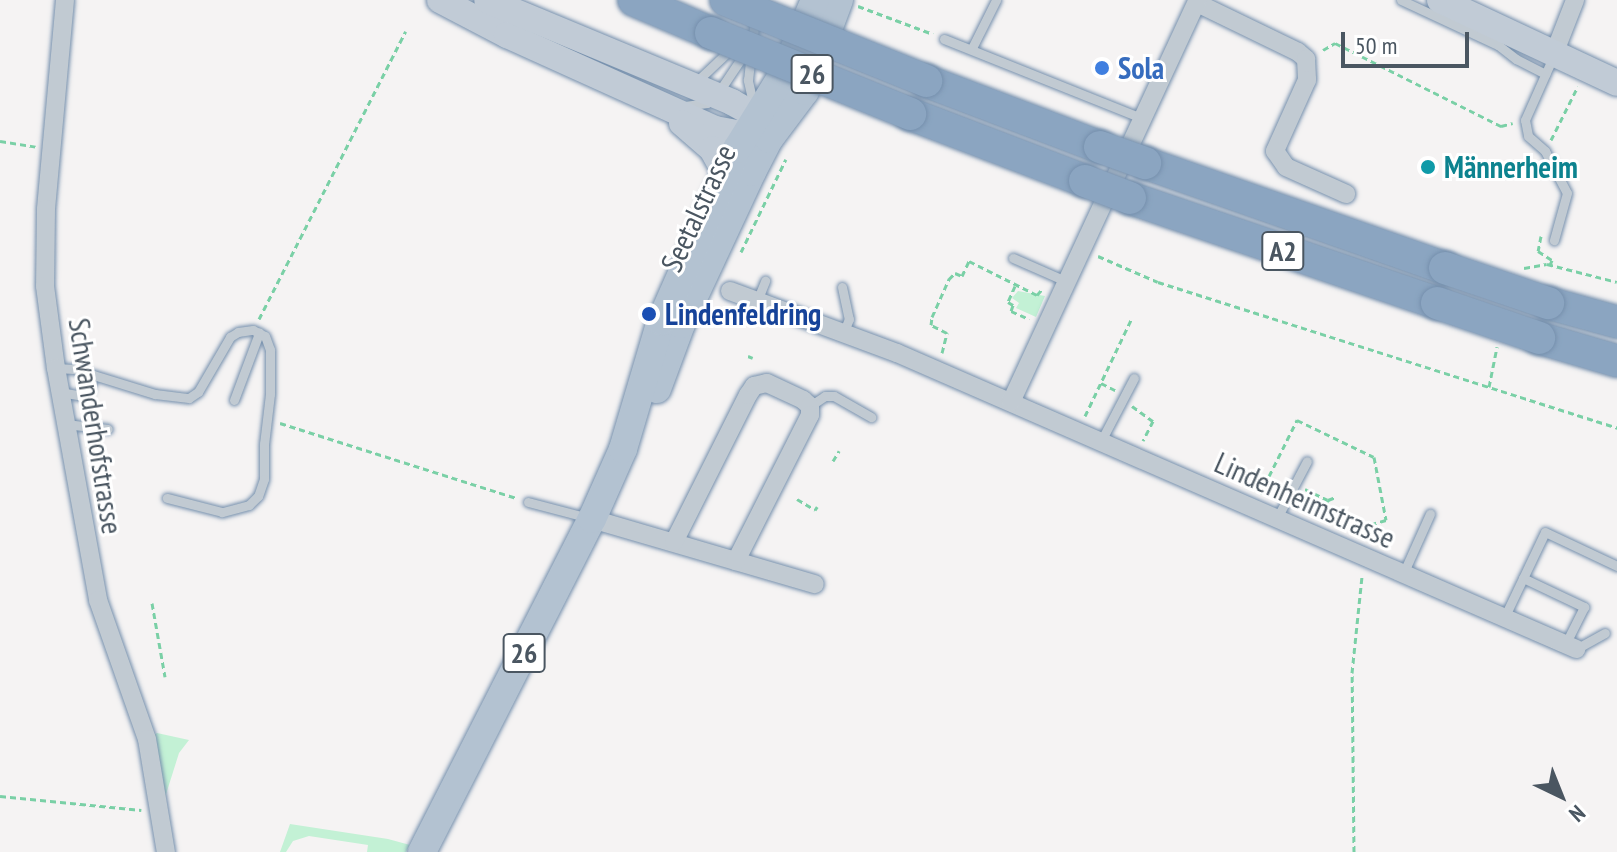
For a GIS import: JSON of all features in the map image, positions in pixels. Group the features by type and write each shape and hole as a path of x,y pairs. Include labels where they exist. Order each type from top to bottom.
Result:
{"highway":[{"name":"A2","path":"634,0 910,114 1130,198 1539,338 1617,361"},
{"name":"A2","path":"726,0 1100,147 1548,303 1617,322"}],"main road":[{"path":"440,0 715,129 756,130"},
{"path":"487,0 716,96 756,130"},
{"name":"Seetalstrasse","path":"623,449 649,410 756,130 815,0"},
{"path":"1440,0 1550,64 1617,83"},
{"name":"Seetalstrasse","path":"422,852 592,519 623,449 661,321 727,176 756,130 805,91 847,2"},
{"path":"661,105 712,149 727,176"}],"street":[{"name":"Schwanderhofstrasse","path":"65,0 52,149 45,286 60,392 98,600 147,739 166,852"},
{"path":"1550,64 1575,0"},
{"path":"1011,402 1198,2 1298,52 1306,59 1307,80 1275,151 1286,167 1346,194"},
{"name":"Lindenheimstrasse","path":"730,291 843,333 1011,402 1570,647"},
{"path":"674,542 754,386 767,383 810,406 810,415 736,561"},
{"path":"592,519 815,584"}],"lane":[{"path":"756,130 748,80 750,43 758,0"},
{"path":"972,48 996,0"},
{"path":"1401,0 1498,45 1516,59 1550,64 1525,120 1528,136 1545,151 1567,193 1554,240"},
{"path":"688,85 703,79 753,26"},
{"path":"944,39 1144,119"},
{"path":"661,105 700,105 716,96 750,43"},
{"path":"1013,258 1068,282"},
{"path":"757,301 765,281"},
{"path":"842,287 849,319 843,333"},
{"path":"234,400 256,331"},
{"path":"56,368 93,375 155,394 189,398 198,392 230,337 238,332 256,331 265,336 270,350 264,479 258,496 249,505 222,512 167,498"},
{"path":"60,392 87,397 93,375"},
{"path":"1101,441 1134,378"},
{"path":"810,406 825,396 834,396 871,417"},
{"path":"66,424 108,429"},
{"path":"1277,518 1307,461"},
{"path":"528,502 592,519"},
{"path":"1403,574 1430,514"},
{"path":"1504,618 1545,532 1617,566"},
{"path":"1523,578 1584,607 1570,647"},
{"path":"1570,647 1605,633"}],"path":[{"path":"847,2 944,39"},
{"path":"256,331 406,31"},
{"path":"1306,59 1335,43 1501,126 1525,120"},
{"path":"1545,151 1582,78"},
{"path":"0,141 52,149"},
{"path":"1540,236 1538,251 1552,260 1550,265"},
{"path":"1084,249 1158,282 1617,428"},
{"path":"939,359 947,333 931,325 932,317 955,273 962,276 969,261 1037,295 1041,287 1050,291"},
{"path":"1015,286 1008,302 1013,305 1011,311 1036,322"},
{"path":"1077,431 1132,318"},
{"path":"1122,400 1153,421 1135,456"},
{"path":"267,418 528,502"},
{"path":"1253,508 1297,420 1374,457 1386,520 1340,533 1335,544"},
{"path":"833,461 839,451"},
{"path":"1295,484 1328,500"},
{"path":"1312,533 1328,500 1336,497"},
{"path":"797,499 815,510 817,507"},
{"path":"1354,852 1352,673 1364,556"},
{"path":"152,603 165,677"},
{"path":"0,796 157,812"}],"green space":[{"path":"1018,291 1045,296 1036,317 1016,308 1019,303 1012,298"},
{"path":"157,733 189,740 179,753 162,807 152,736"},
{"path":"290,824 410,845 406,852 367,852 368,845 309,836 293,841 286,852 280,852"}],"place":[{"name":"Sola","path":"1102,68"},
{"name":"Männerheim","path":"1428,167"},
{"name":"Lindenfeldring","path":"649,314"}]}
